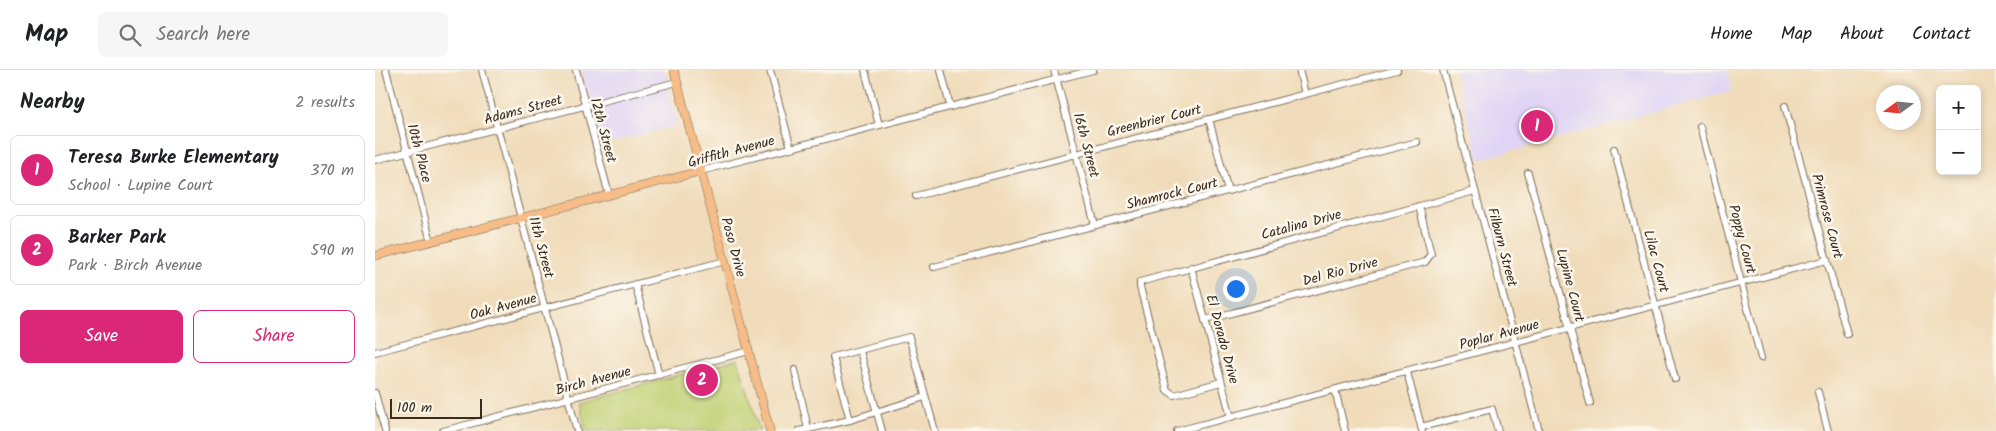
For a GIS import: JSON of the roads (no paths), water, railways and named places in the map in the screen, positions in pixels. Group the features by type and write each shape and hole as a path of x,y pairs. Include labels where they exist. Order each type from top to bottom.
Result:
{"main road":[{"name":"Poso Drive","path":"674,70 770,431"},
{"name":"Griffith Avenue","path":"375,256 701,171"}],"street":[{"name":"10th Place","path":"386,70 431,242"},
{"name":"11th Street","path":"482,70 577,431"},
{"name":"12th Street","path":"575,70 609,195"},
{"path":"770,70 791,148"},
{"path":"865,70 879,125"},
{"path":"941,70 950,106"},
{"name":"16th Street","path":"1054,70 1095,226"},
{"name":"Griffith Avenue","path":"701,171 1093,70"},
{"path":"1299,70 1305,94"},
{"name":"Greenbrier Court","path":"916,196 1397,70"},
{"name":"Filburn Street","path":"1443,70 1539,431"},
{"name":"Adams Street","path":"375,160 677,82"},
{"name":"Primrose Court","path":"1785,106 1847,334"},
{"path":"1209,119 1228,191"},
{"name":"Poppy Court","path":"1700,127 1761,358"},
{"name":"Shamrock Court","path":"934,267 1417,142"},
{"name":"Lilac Court","path":"1614,149 1675,379"},
{"name":"Lupine Court","path":"1528,173 1590,403"},
{"name":"Catalina Drive","path":"1221,382 1174,395 1167,390 1139,287 1140,282 1144,279 1475,191"},
{"name":"Del Rio Drive","path":"1205,320 1425,262 1431,254 1419,206"},
{"name":"Poplar Avenue","path":"1177,431 1192,429 1231,417 1827,260"},
{"name":"Oak Avenue","path":"375,352 725,261"},
{"name":"El Dorado Drive","path":"1191,267 1231,417"},
{"path":"635,284 659,375"},
{"path":"850,420 833,357 909,337 935,431"},
{"path":"860,350 878,410 882,431"},
{"name":"Birch Avenue","path":"443,431 569,400 749,351"},
{"path":"795,370 807,429"},
{"path":"1407,372 1422,429 1492,409 1498,431"},
{"path":"1335,390 1345,431"},
{"path":"1818,392 1829,431"},
{"path":"375,393 385,431"},
{"path":"799,431 817,429 925,397"}],"place":[{"name":"Teresa Burke Elementary","path":"1537,126"},
{"name":"Barker Park","path":"702,380"}]}
